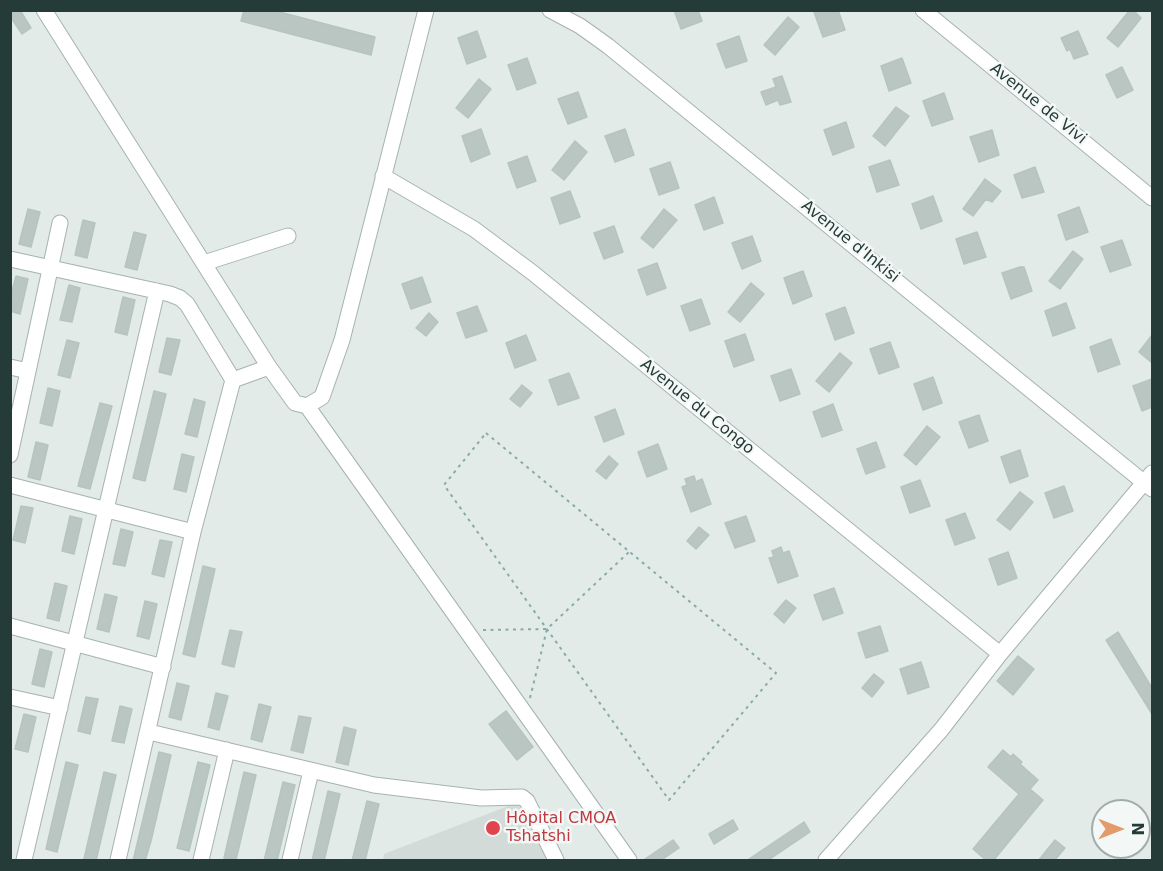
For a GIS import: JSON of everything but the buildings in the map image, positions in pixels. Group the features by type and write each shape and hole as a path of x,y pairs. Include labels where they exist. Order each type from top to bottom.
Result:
{"street":[{"path":"44,10 269,366 295,403 307,406 629,861"},
{"path":"307,406 322,397 342,340 426,10"},
{"name":"Avenue d'Inkisi","path":"550,10 580,26 608,46 1150,481"},
{"name":"Avenue de Vivi","path":"923,10 1152,198"},
{"name":"Avenue du Congo","path":"383,177 466,225 533,273 1000,654"},
{"path":"10,454 60,224"},
{"path":"204,263 288,236"},
{"path":"10,259 180,297 187,304 233,380 193,532 118,861"},
{"path":"24,861 157,291"},
{"path":"233,380 269,366"},
{"path":"10,367 28,371"},
{"path":"826,861 941,730 1000,654 1150,481"},
{"path":"10,485 193,532"},
{"path":"10,626 163,667"},
{"path":"10,697 60,708"},
{"path":"149,732 374,785 482,798 522,797 527,801 556,861"},
{"path":"201,861 227,750"},
{"path":"290,861 310,771"}],"path":[{"path":"486,434 629,552 776,673 669,800 444,485 486,434"},
{"path":"525,715 547,629 629,552"},
{"path":"466,630 547,629"}],"shaded area":[{"name":"Hôpital CMOA Tshatshi","path":"521,801 550,860 383,860 384,854"}],"place":[{"name":"Hôpital CMOA Tshatshi","path":"493,828"}]}
